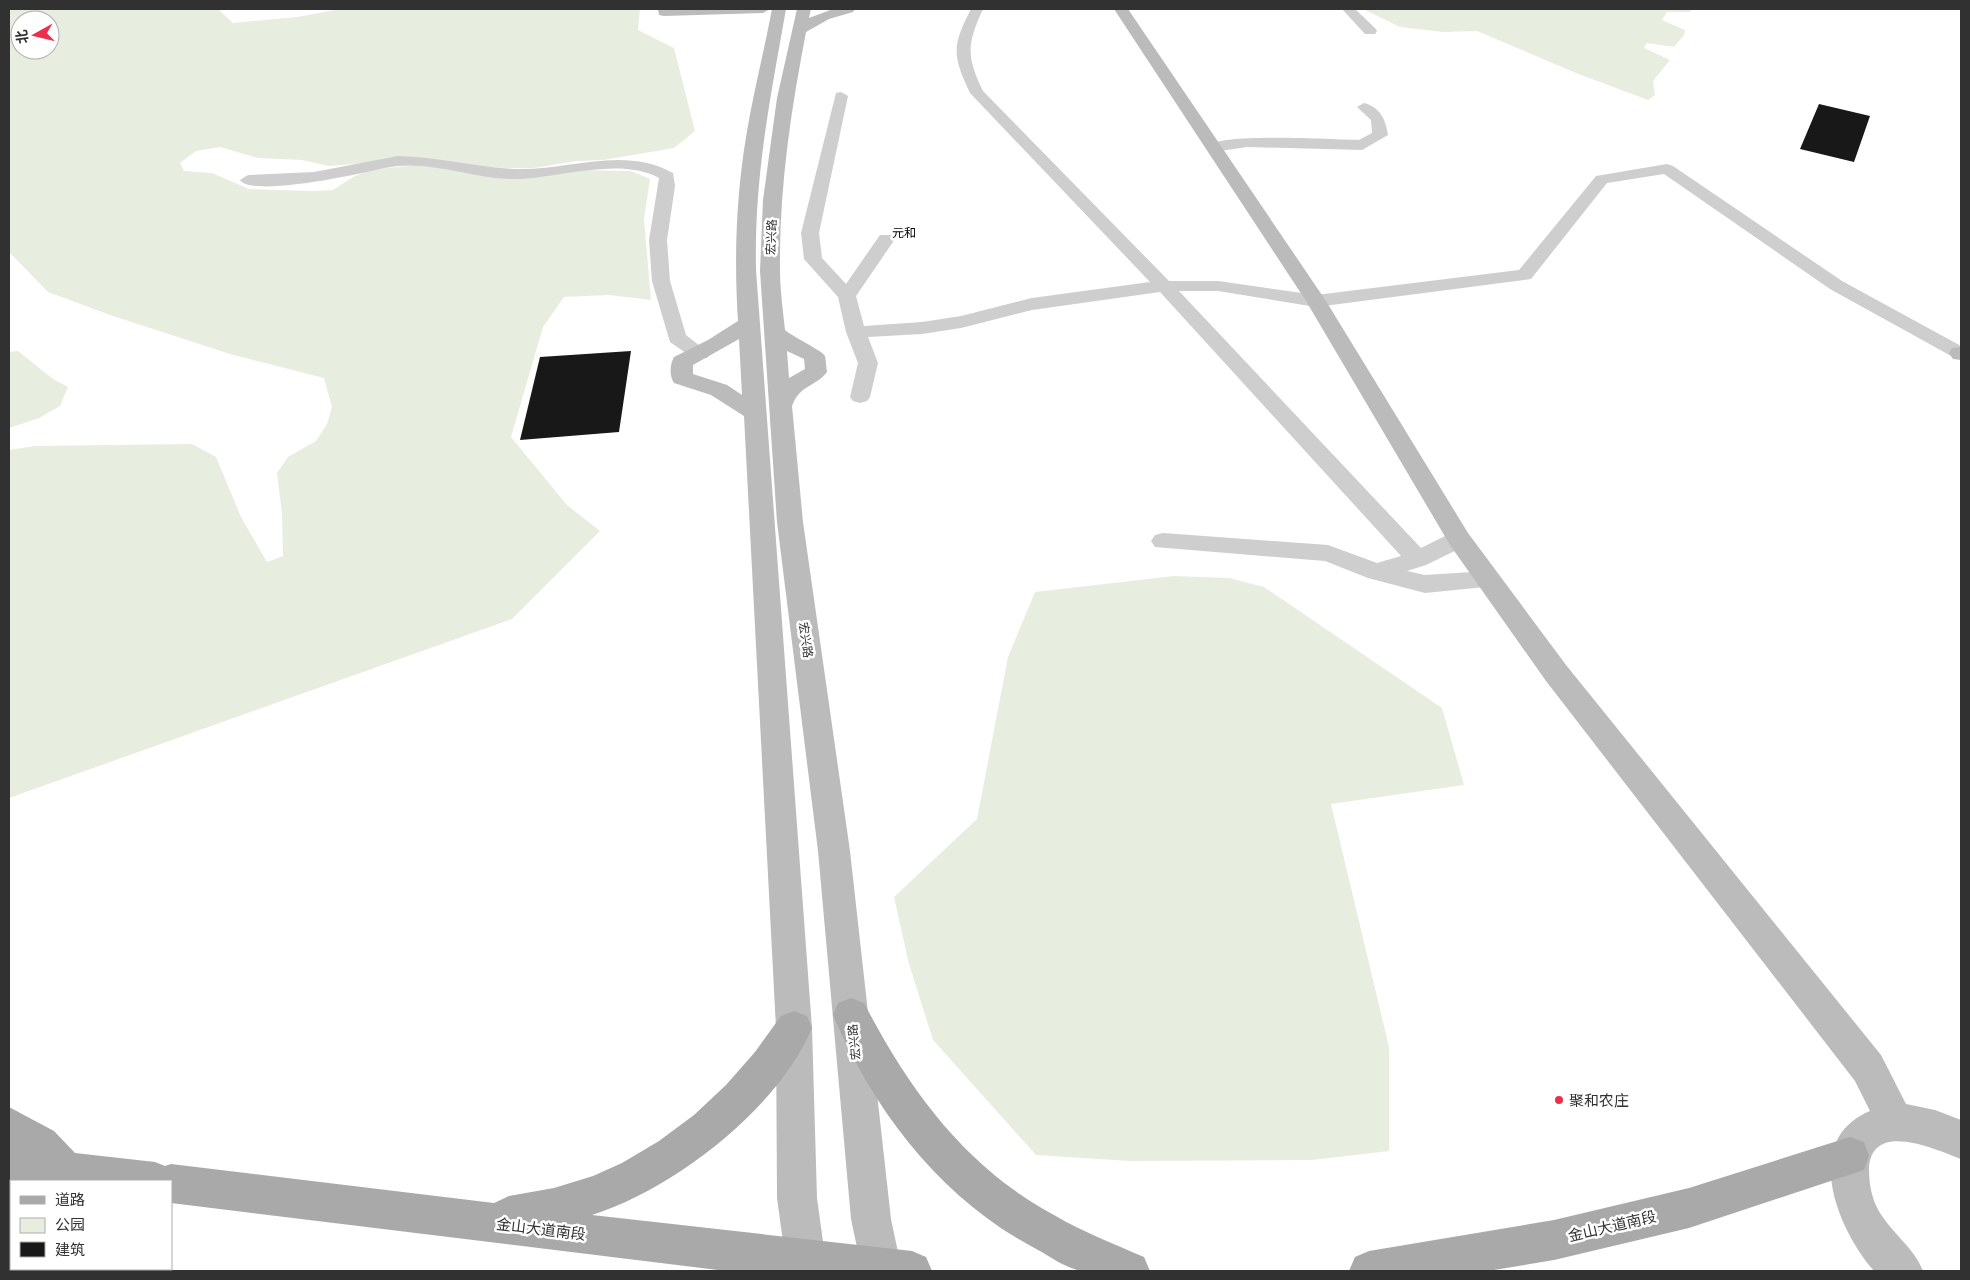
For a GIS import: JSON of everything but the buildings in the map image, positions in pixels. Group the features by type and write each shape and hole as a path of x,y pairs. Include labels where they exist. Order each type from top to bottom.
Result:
{"main road":[{"path":"851,1015 872,1058 913,1121 942,1154 975,1184 1014,1213 1055,1239 1100,1260 1130,1271"},
{"path":"457,1218 494,1218 532,1213 607,1191 643,1173 681,1150 716,1123 746,1093 773,1061 794,1028"},
{"path":"9,1126 40,1144 65,1170"},
{"name":"金山大道南段","path":"1369,1271 1554,1240 1689,1208 1850,1156"},
{"path":"9,1165 147,1180"},
{"name":"金山大道南段","path":"172,1183 670,1245 806,1266 892,1270"}],"street":[{"path":"664,9 664,12 704,11 784,18 820,18 848,9"},
{"path":"977,9 962,40 964,65 977,93 1164,286 1418,559"},
{"path":"1121,9 1316,300 1458,539 1562,681 1910,1123 1961,1140"},
{"path":"1348,9 1370,31"},
{"path":"704,11 744,17 762,23 784,18"},
{"name":"宏兴路","path":"784,18 758,111 747,202 744,274 749,323 794,1028 797,1198 806,1266"},
{"name":"宏兴路","path":"784,18 785,98 772,200 770,271 790,522 834,850 871,1219 892,1270"},
{"path":"840,96 810,233 814,259 847,296 856,332 868,363 860,396"},
{"path":"1214,147 1247,142 1362,145 1380,135 1378,119 1364,107"},
{"path":"248,180 298,178 353,171 396,161 456,165 518,174 602,164 643,167 662,171 667,176 667,186 658,240 661,281 677,338 700,354"},
{"path":"856,332 922,328 961,322 1032,304 1164,286 1218,286 1316,300 1525,275 1602,179 1667,169 1836,285 1961,353"},
{"path":"847,296 886,239"},
{"path":"749,323 700,354 682,362 682,378 719,390 754,413"},
{"path":"775,332 795,348 814,356 816,372 793,385 782,399 780,406"},
{"path":"1376,572 1418,559 1458,539"},
{"path":"1163,541 1328,552 1376,572 1425,584 1487,580"},
{"path":"1903,1271 1875,1241 1857,1210 1849,1181 1850,1156 1859,1138 1874,1126 1961,1116"}],"green space":[{"path":"9,9 218,9 233,23 297,17 340,9 640,9 638,30 674,48 695,131 674,148 603,160 577,161 534,168 503,168 418,159 329,166 302,160 258,158 220,147 196,151 180,163 184,171 212,173 249,189 333,190 353,177 371,170 415,165 559,174 585,170 631,171 650,179 644,219 651,300 609,295 564,297 543,327 511,437 567,505 600,531 512,619 9,798 9,450 35,446 192,444 216,457 241,517 267,562 283,556 282,514 277,473 288,457 316,441 327,424 332,407 324,378 230,354 110,315 48,292 9,252"},
{"path":"1363,9 1694,9 1689,12 1667,12 1662,20 1685,30 1684,35 1674,47 1647,43 1644,48 1670,60 1653,81 1655,95 1648,100 1576,73 1477,31 1443,32 1400,27"},
{"path":"18,351 53,379 68,387 60,406 39,418 9,428 9,352"},
{"path":"1174,576 1229,578 1264,587 1442,708 1464,785 1331,804 1389,1047 1389,1151 1312,1160 1130,1161 1036,1155 933,1040 909,964 894,897 977,819 1008,657 1035,592"}],"place":[{"name":"聚和农庄","path":"1559,1100"}],"district":[{"name":"元和","path":"904,232"}]}
